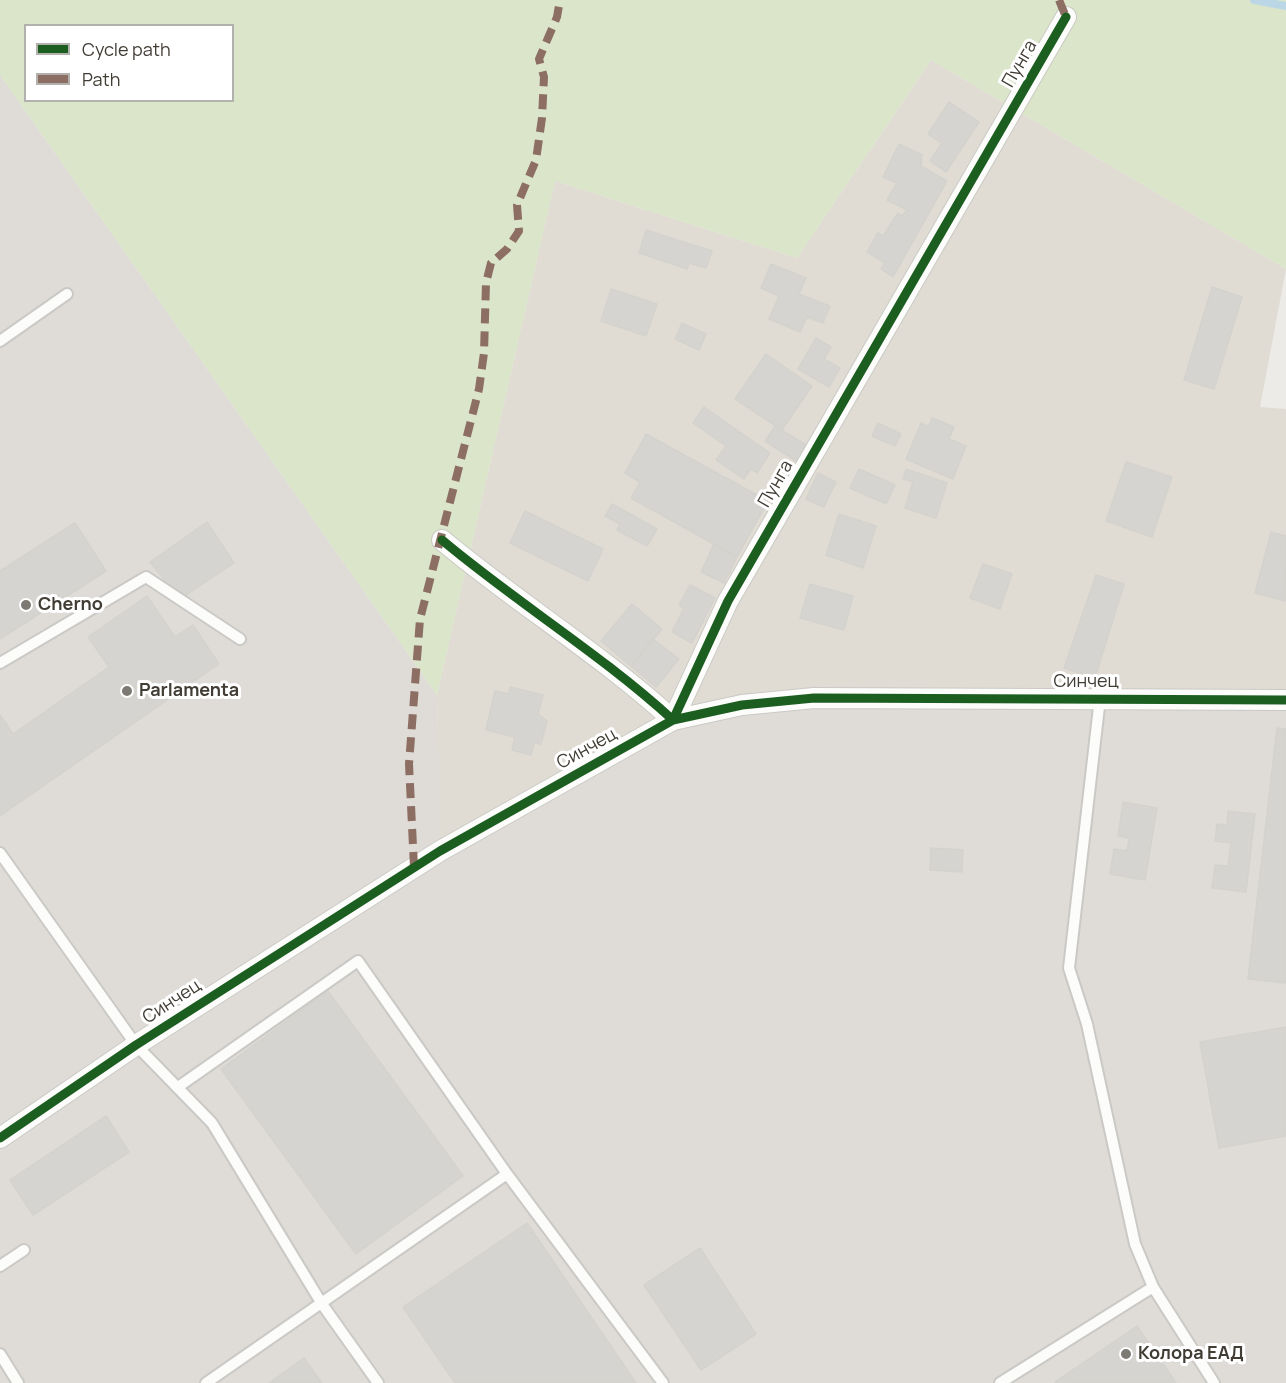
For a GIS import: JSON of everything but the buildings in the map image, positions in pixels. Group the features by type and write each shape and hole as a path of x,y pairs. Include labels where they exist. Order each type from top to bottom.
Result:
{"street":[{"name":"Пунга","path":"673,720 728,601 1066,17"},
{"path":"442,540 484,576 634,684 673,720"},
{"name":"Синчец","path":"0,1138 136,1044 440,851 673,720 742,705 814,698 1286,700"}],"lane":[{"path":"0,341 67,294"},
{"path":"0,663 146,577 240,639"},
{"path":"1100,698 1069,968 1087,1024 1135,1244 1153,1287 1214,1383"},
{"path":"0,853 136,1044 212,1123 226,1142 322,1305 378,1383"},
{"path":"178,1087 358,961 507,1174 663,1383"},
{"path":"206,1383 322,1305 507,1174"},
{"path":"0,1266 24,1250"},
{"path":"1000,1383 1153,1287"},
{"path":"0,1354 18,1383"}],"shaded area":[{"path":"931,60 1286,269 1260,407 1286,409 1286,700 440,851 437,695 555,181 797,258"},
{"path":"0,75 437,695 441,850 673,720 742,705 1286,700 1286,1383 0,1383"}],"green space":[{"path":"0,0 1286,0 1286,269 931,60 797,258 555,181 437,695 0,75"}],"waterway":[{"path":"1254,0 1286,6"}],"marked path":[{"path":"414,867 409,764 420,619 479,389 484,353 486,283 491,263 507,249 519,231 517,205 536,160 542,118 544,77 539,59 557,17 560,0"},
{"path":"1059,0 1066,17"}],"cycle path":[{"path":"442,540 617,673 673,720 728,601 1066,17"},
{"path":"0,1138 136,1045 440,851 673,720 742,705 814,698 1286,700"}],"place":[{"name":"Cherno","path":"26,605"},
{"name":"Parlamenta","path":"127,691"},
{"name":"Колора ЕАД","path":"1126,1354"}]}
